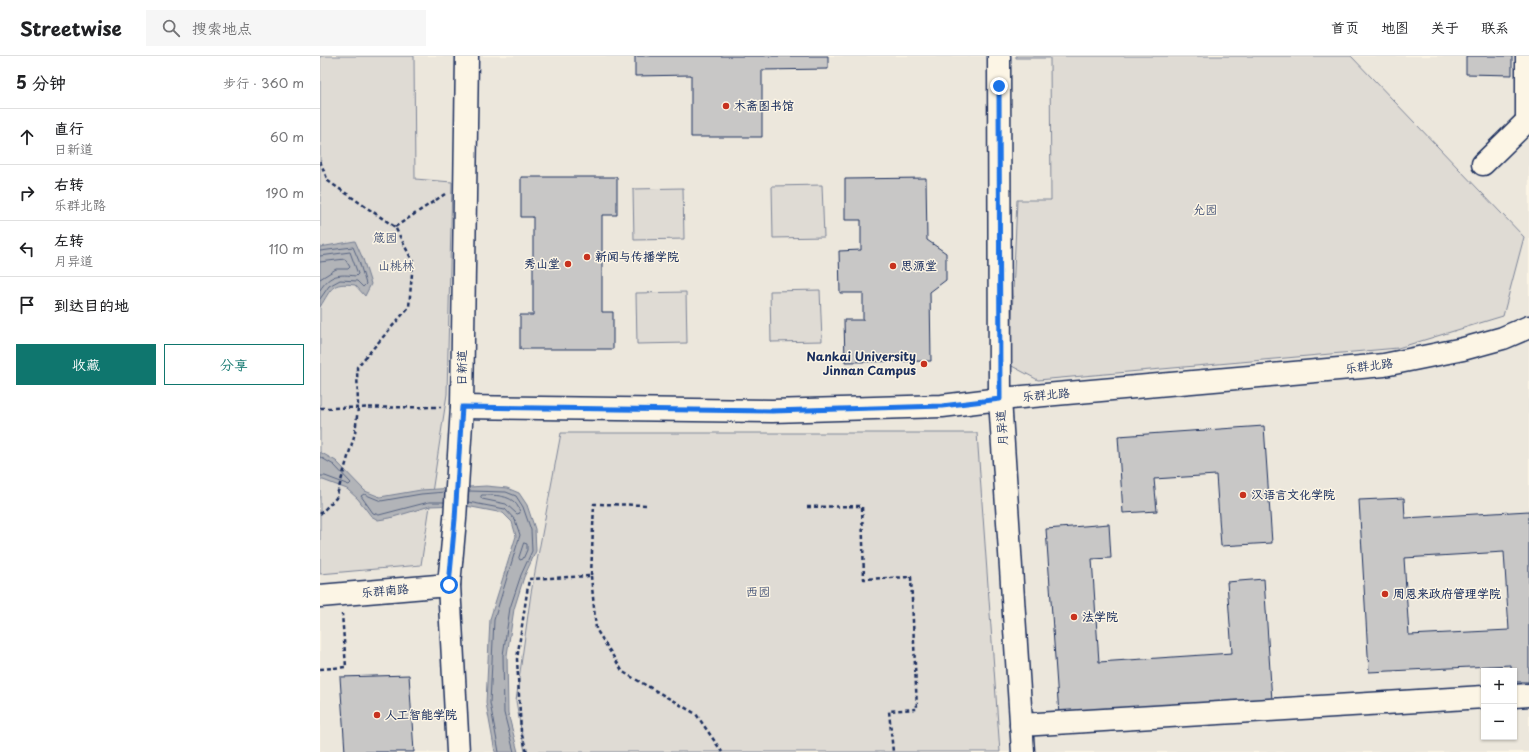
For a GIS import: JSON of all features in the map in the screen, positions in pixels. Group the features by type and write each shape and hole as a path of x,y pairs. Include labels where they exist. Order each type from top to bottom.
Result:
{"street":[{"name":"日新道","path":"458,752 449,585 462,407 467,56"},
{"name":"月异道","path":"999,56 1000,399 1023,752"},
{"path":"1483,164 1528,119 1527,56"},
{"name":"乐群北路","path":"462,407 772,411 942,406 1000,399 1384,365 1463,349 1503,338 1529,327"},
{"name":"乐群南路","path":"330,595 449,585"},
{"path":"1517,696 1529,695"},
{"path":"1021,725 1481,698"}],"path":[{"path":"320,161 328,182 395,227 414,262 409,307 357,367 358,408 355,433 336,498 320,514"},
{"path":"395,227 465,180"},
{"path":"320,408 462,407"},
{"path":"648,505 594,504 591,576 596,629 623,672 696,714 722,752"},
{"path":"807,507 862,506 864,579 912,577 917,709 890,711 893,752"},
{"path":"527,752 521,732 517,659 529,579 591,576"},
{"path":"320,669 346,666 330,595"}],"shaded area":[{"name":"Nankai University Jinnan Campus","path":"320,56 1529,56 1529,752 320,752"}],"green space":[{"name":"箴园","path":"320,56 414,56 415,179 452,182 447,394 421,565 320,574"},
{"name":"允园","path":"1016,56 1351,56 1524,237 1503,316 1398,348 1038,380 1010,365 1017,200 1051,200 1050,58 1016,58"},
{"path":"822,185 824,237 773,238 772,186"},
{"path":"683,188 684,239 634,240 633,189"},
{"path":"820,290 822,341 771,342 770,291"},
{"path":"686,292 687,343 637,344 636,293"},
{"name":"西园","path":"561,433 977,433 1000,752 525,752 516,701 531,593"}],"water":[{"path":"355,241 363,259 371,284 365,296 355,285 341,284 330,291 320,307 320,247"},
{"path":"320,452 336,461 365,491 380,497 421,490 486,486 507,488 519,493 527,505 535,529 536,551 524,577 514,609 507,655 508,713 518,752 495,752 486,703 490,619 516,536 512,522 503,513 461,505 430,506 378,520 371,516 358,499 347,489 320,480"}],"building":[{"name":"木斋图书馆","path":"635,56 828,56 828,69 762,70 762,137 691,137 691,75 635,76"},
{"path":"1466,56 1512,56 1512,75 1466,74"},
{"name":"秀山堂","path":"521,177 617,177 617,215 602,215 602,312 613,312 613,349 520,349 520,315 533,315 533,217 521,217"},
{"name":"思源堂","path":"926,178 927,240 946,253 946,280 930,292 931,361 845,362 844,320 863,320 863,293 840,293 839,251 861,250 861,220 845,220 845,179"},
{"name":"汉语言文化学院","path":"1264,426 1272,543 1221,546 1216,475 1154,479 1157,511 1123,513 1118,436"},
{"name":"周恩来政府管理学院","path":"1404,498 1405,518 1529,511 1529,682 1517,682 1517,668 1511,668 1511,665 1369,672 1359,500","holes":["1504,552 1509,630 1409,635 1404,558"]},
{"name":"法学院","path":"1109,524 1111,558 1092,559 1099,662 1232,653 1227,582 1264,579 1272,701 1059,715 1046,529"},
{"name":"人工智能学院","path":"409,675 414,752 345,752 340,677"}],"place":[{"name":"木斋图书馆","path":"726,106"},
{"name":"新闻与传播学院","path":"587,257"},
{"name":"秀山堂","path":"568,264"},
{"name":"思源堂","path":"893,266"},
{"name":"Nankai University Jinnan Campus","path":"924,364"},
{"name":"汉语言文化学院","path":"1243,495"},
{"name":"周恩来政府管理学院","path":"1385,594"},
{"name":"法学院","path":"1074,617"},
{"name":"人工智能学院","path":"377,715"}],"route":[{"path":"449,585 462,407 772,411 942,406 1000,399 999,86"}],"park label":[{"name":"山桃林","path":"396,266"}]}
